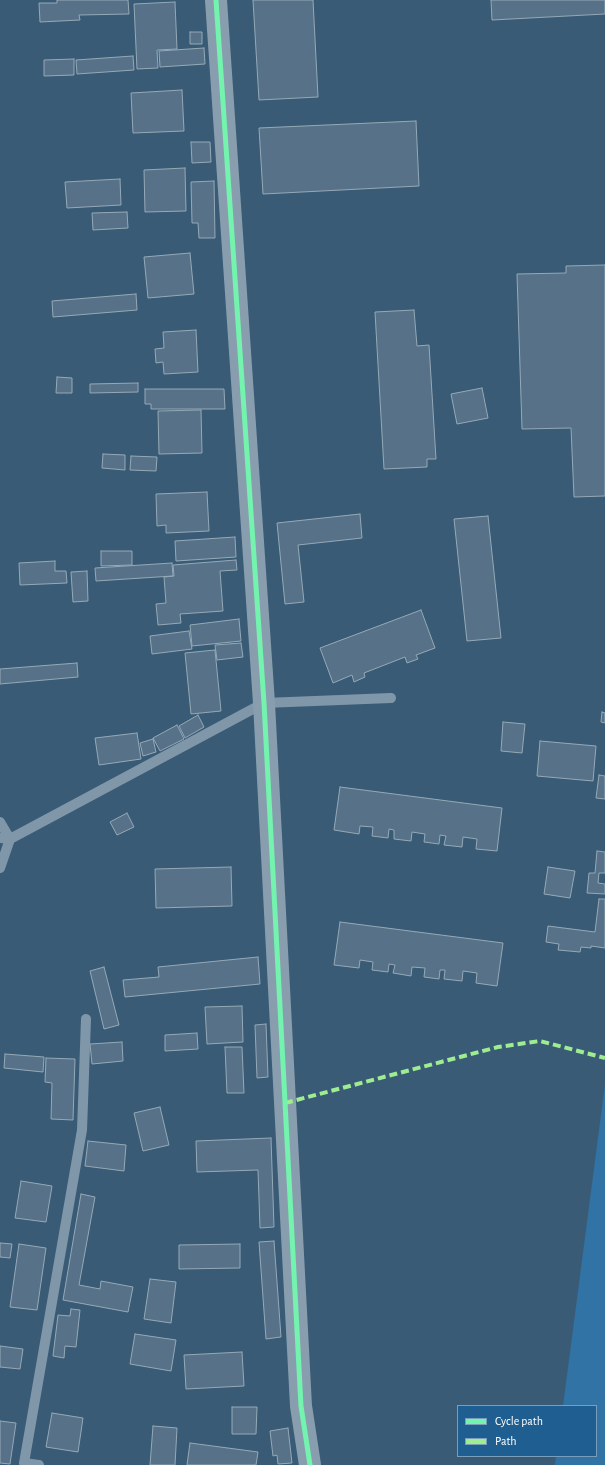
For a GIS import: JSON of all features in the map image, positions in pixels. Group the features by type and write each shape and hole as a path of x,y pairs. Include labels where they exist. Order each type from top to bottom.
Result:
{"street":[{"path":"216,0 264,703 301,1406 310,1465"}],"lane":[{"path":"5,839 264,703 391,698"},
{"path":"0,822 5,839 0,868"},
{"path":"39,1465 24,1463 82,1130 86,1019"}],"shaded area":[{"path":"605,1084 605,1465 555,1465 556,1457 597,1457 597,1405 563,1405"}],"building":[{"path":"57,0 128,0 129,14 79,15 80,20 40,22 39,3 57,3"},
{"path":"253,0 313,0 318,97 259,100"},
{"path":"491,0 605,0 605,14 492,20"},
{"path":"175,2 177,49 157,50 158,68 137,69 134,4"},
{"path":"190,32 202,32 202,44 190,44"},
{"path":"204,48 205,64 160,67 159,51"},
{"path":"133,56 134,70 77,74 76,60"},
{"path":"74,59 74,75 44,76 44,60"},
{"path":"182,90 184,131 133,133 131,93"},
{"path":"416,121 419,186 263,194 259,128"},
{"path":"191,142 210,142 211,162 192,163"},
{"path":"185,168 186,211 145,212 144,170"},
{"path":"120,179 121,205 67,208 65,182"},
{"path":"214,181 215,238 199,238 198,223 192,223 191,182"},
{"path":"127,212 128,228 93,230 92,213"},
{"path":"190,253 194,294 148,298 144,257"},
{"path":"605,265 605,496 574,497 571,428 522,429 517,274 566,273 566,266"},
{"path":"136,294 137,310 53,317 52,301"},
{"path":"414,310 417,346 429,345 436,459 427,459 427,467 384,469 375,312"},
{"path":"196,330 198,372 164,374 163,362 156,363 155,349 164,348 163,332"},
{"path":"57,377 72,378 72,393 56,393"},
{"path":"138,383 138,392 90,393 90,384"},
{"path":"482,388 488,418 457,424 451,394"},
{"path":"145,389 224,389 225,409 151,409 151,404 145,404"},
{"path":"201,410 202,453 159,454 158,411"},
{"path":"103,454 125,455 125,470 102,468"},
{"path":"131,456 157,457 156,471 130,470"},
{"path":"207,492 209,531 166,533 166,525 157,526 156,494"},
{"path":"360,514 362,538 298,545 304,602 285,604 277,523"},
{"path":"488,516 501,638 467,641 454,519"},
{"path":"235,537 236,557 176,561 175,541"},
{"path":"101,551 132,551 132,565 101,566"},
{"path":"236,560 237,570 220,571 223,611 180,614 181,623 158,625 156,604 166,603 164,577 174,576 173,565"},
{"path":"55,561 55,571 66,571 67,583 20,585 19,563"},
{"path":"172,563 173,576 96,581 95,568"},
{"path":"87,571 88,601 73,602 71,572"},
{"path":"421,610 435,648 416,655 418,659 407,663 405,657 364,673 365,677 354,682 352,675 333,683 320,648"},
{"path":"239,619 241,641 192,646 190,625"},
{"path":"189,631 192,649 152,654 150,636"},
{"path":"241,643 243,657 217,660 215,645"},
{"path":"215,650 221,711 191,714 185,653"},
{"path":"77,663 78,677 0,684 0,669"},
{"path":"602,712 605,713 605,723 601,722"},
{"path":"198,715 204,727 185,738 179,726"},
{"path":"503,722 525,724 522,753 501,751"},
{"path":"177,725 184,739 160,751 153,738"},
{"path":"137,733 141,759 99,765 95,738"},
{"path":"153,739 156,752 143,756 140,743"},
{"path":"540,741 596,746 593,781 537,776"},
{"path":"599,775 605,776 605,799 596,798"},
{"path":"340,787 502,808 497,851 476,849 477,839 463,837 462,847 444,845 446,836 440,835 439,844 424,842 425,834 412,832 411,841 394,839 394,830 389,829 388,838 372,836 373,827 360,826 359,834 334,830"},
{"path":"127,813 134,827 117,835 110,822"},
{"path":"597,851 605,852 605,873 599,873 598,883 605,884 605,894 587,893 589,873 595,873"},
{"path":"231,867 232,906 156,908 155,869"},
{"path":"548,867 575,871 570,898 544,894"},
{"path":"599,899 605,899 605,948 591,946 591,948 581,947 580,952 558,950 559,944 546,942 548,926 595,932"},
{"path":"340,922 503,943 497,986 476,983 477,973 463,971 462,981 444,979 445,970 440,970 439,979 424,977 425,968 412,967 411,976 393,973 395,965 389,964 388,972 372,970 373,962 360,960 359,968 334,965"},
{"path":"258,957 260,984 125,997 123,980 159,977 158,967"},
{"path":"104,967 119,1025 104,1029 90,971"},
{"path":"242,1006 243,1042 207,1044 205,1007"},
{"path":"266,1024 268,1077 257,1078 255,1025"},
{"path":"197,1033 198,1049 165,1051 165,1035"},
{"path":"122,1042 123,1061 92,1064 90,1044"},
{"path":"225,1047 242,1047 244,1093 227,1093"},
{"path":"5,1054 44,1057 43,1072 4,1068"},
{"path":"46,1058 75,1059 73,1120 51,1119 52,1083 45,1082"},
{"path":"160,1107 169,1145 143,1151 134,1113"},
{"path":"271,1138 274,1227 260,1228 258,1170 197,1172 196,1141"},
{"path":"88,1141 126,1145 124,1171 85,1166"},
{"path":"21,1181 52,1186 46,1222 15,1218"},
{"path":"81,1194 95,1197 79,1285 100,1289 101,1281 133,1287 128,1312 63,1300"},
{"path":"274,1241 281,1337 266,1339 259,1242"},
{"path":"0,1243 12,1244 10,1258 0,1257"},
{"path":"19,1244 46,1248 37,1310 10,1307"},
{"path":"240,1244 240,1268 179,1269 179,1245"},
{"path":"150,1279 176,1282 171,1323 144,1319"},
{"path":"71,1309 80,1310 76,1347 65,1346 64,1358 53,1356 58,1315 70,1316"},
{"path":"135,1334 176,1340 171,1371 130,1364"},
{"path":"0,1346 23,1349 20,1369 0,1367"},
{"path":"242,1352 244,1386 186,1389 184,1355"},
{"path":"232,1407 257,1407 256,1434 232,1434"},
{"path":"52,1413 83,1418 78,1452 46,1447"},
{"path":"0,1421 16,1423 10,1464 0,1463"},
{"path":"153,1426 177,1428 175,1465 150,1465"},
{"path":"288,1428 292,1463 278,1464 277,1455 273,1456 270,1431"},
{"path":"190,1443 258,1452 256,1465 187,1465"}],"marked path":[{"path":"285,1103 498,1047 540,1041 605,1058"}],"cycle path":[{"path":"216,0 264,703 301,1406 310,1465"}]}
